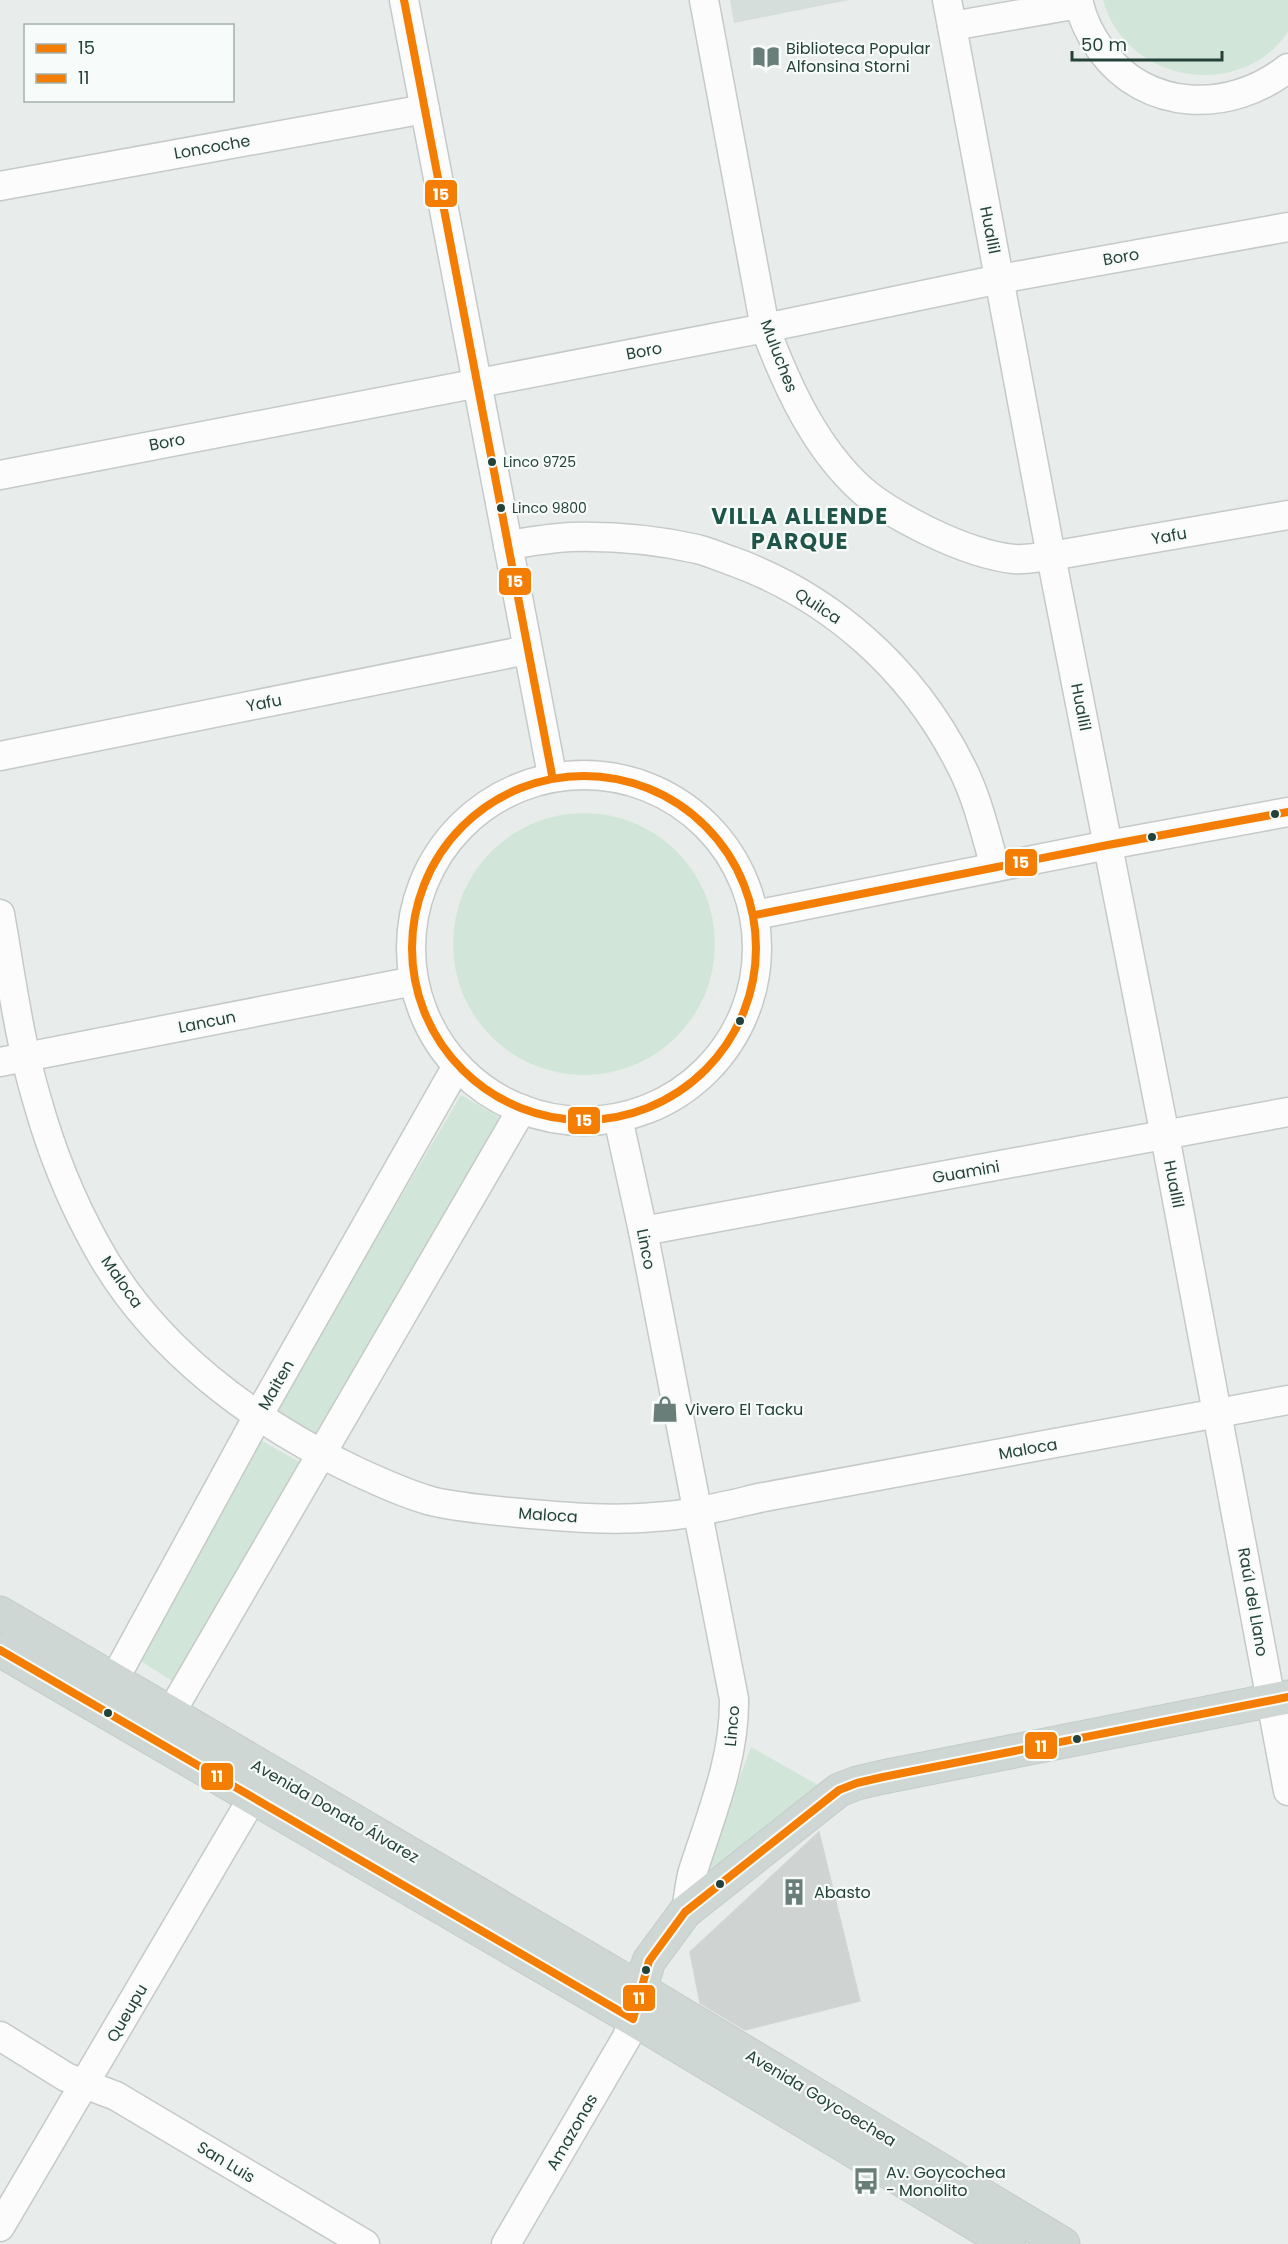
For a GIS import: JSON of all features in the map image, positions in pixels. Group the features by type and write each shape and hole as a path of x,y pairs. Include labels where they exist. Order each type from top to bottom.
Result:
{"main road":[{"name":"Avenida Donato Álvarez","path":"0,1613 107,1694 637,2004"},
{"name":"Avenida Donato Álvarez","path":"0,1650 107,1694"},
{"path":"637,2004 649,1961 685,1912 834,1794 857,1783 1279,1699"},
{"name":"Avenida Donato Álvarez","path":"162,1727 253,1797 637,2004"},
{"name":"Avenida Goycoechea","path":"637,2004 1008,2232"}],"street":[{"path":"404,0 552,775"},
{"name":"Muluches","path":"704,0 765,328 799,406 827,451 862,490 902,518 980,552 1016,559 1051,556"},
{"path":"949,13 1079,2 1085,22 1106,57 1120,71 1137,83 1165,94 1194,100 1234,97 1271,81 1288,68"},
{"name":"Huallil","path":"949,13 1051,556 1218,1414"},
{"name":"Loncoche","path":"0,186 425,109"},
{"name":"Boro","path":"0,475 765,328 1000,279 1288,227"},
{"name":"Yafu","path":"1051,556 1288,515"},
{"name":"Quilca","path":"508,545 570,537 625,539 699,549 765,573 823,607 858,634 894,669 931,714 960,764 976,801 995,867"},
{"name":"Yafu","path":"0,756 527,650"},
{"path":"552,775 592,775 638,783 680,803 715,833 740,871 755,915 758,954 752,993 737,1029 715,1061 686,1088 652,1107 618,1118 573,1120 552,1118 522,1109 487,1091 457,1066 438,1041 423,1012 414,981 411,937 420,894 439,854 468,820 504,794 552,775"},
{"path":"755,915 1288,812"},
{"name":"Maloca","path":"0,914 13,1060 36,1099 71,1194 97,1246 122,1285 152,1323 198,1370 258,1416 320,1454 397,1490 467,1508 556,1516 654,1518 698,1512 764,1497 1288,1400"},
{"name":"Lancun","path":"13,1060 414,981"},
{"name":"Maiten","path":"107,1694 258,1416 457,1066"},
{"path":"162,1727 522,1109"},
{"name":"Guamini","path":"643,1231 1288,1112"},
{"name":"Linco","path":"618,1118 643,1231 734,1699 729,1755 691,1879 685,1912"},
{"name":"Raúl del Llano","path":"1218,1414 1279,1699 1288,1791"},
{"name":"Queupu","path":"0,2227 253,1797"},
{"name":"Amazonas","path":"506,2244 627,2037 637,2004"},
{"name":"San Luis","path":"0,2036 66,2077 116,2096 365,2244"}],"shaded area":[{"path":"730,0 849,0 734,23"}],"green space":[{"path":"1103,0 1288,0 1288,32 1267,54 1242,68 1214,75 1185,73 1158,65 1134,50 1115,28"},
{"path":"584,813 609,816 634,823 657,835 685,861 705,894 712,919 715,944 712,969 705,994 693,1017 667,1045 634,1065 609,1072 584,1075 559,1072 534,1065 511,1053 483,1027 463,994 456,969 453,944 456,919 463,894 475,871 501,843 534,823 559,816"},
{"path":"461,1095 501,1118 314,1436 274,1412"},
{"path":"255,1437 305,1465 177,1684 139,1660"},
{"path":"751,1747 834,1794 699,1889"}],"building":[{"name":"Abasto","path":"819,1832 860,2001 745,2030 700,2003 690,1952"}],"transit line":[{"name":"15","path":"404,0 552,775"},
{"name":"15","path":"567,776 601,776 634,783 665,796 706,826 727,852 743,882 753,914 756,948 753,982 743,1014 727,1044 706,1070 665,1100 634,1113 601,1120 567,1120 534,1113 503,1100 475,1081 451,1057 432,1029 419,998 412,965 412,931 419,898 432,867 451,839 475,815 503,796 534,783 567,776"},
{"name":"15","path":"755,915 1288,812"},
{"name":"11","path":"0,1650 633,2019 649,1961 685,1912 839,1790 883,1777 1288,1697"}],"place":[{"name":"Biblioteca Popular Alfonsina Storni","path":"766,57"},
{"name":"Linco 9725","path":"492,462"},
{"name":"Linco 9800","path":"501,508"},
{"name":"Vivero El Tacku","path":"665,1409"},
{"name":"Abasto","path":"794,1892"},
{"name":"Av. Goycochea - Monolito","path":"866,2181"}],"district":[{"name":"VILLA ALLENDE PARQUE","path":"800,528"}]}
